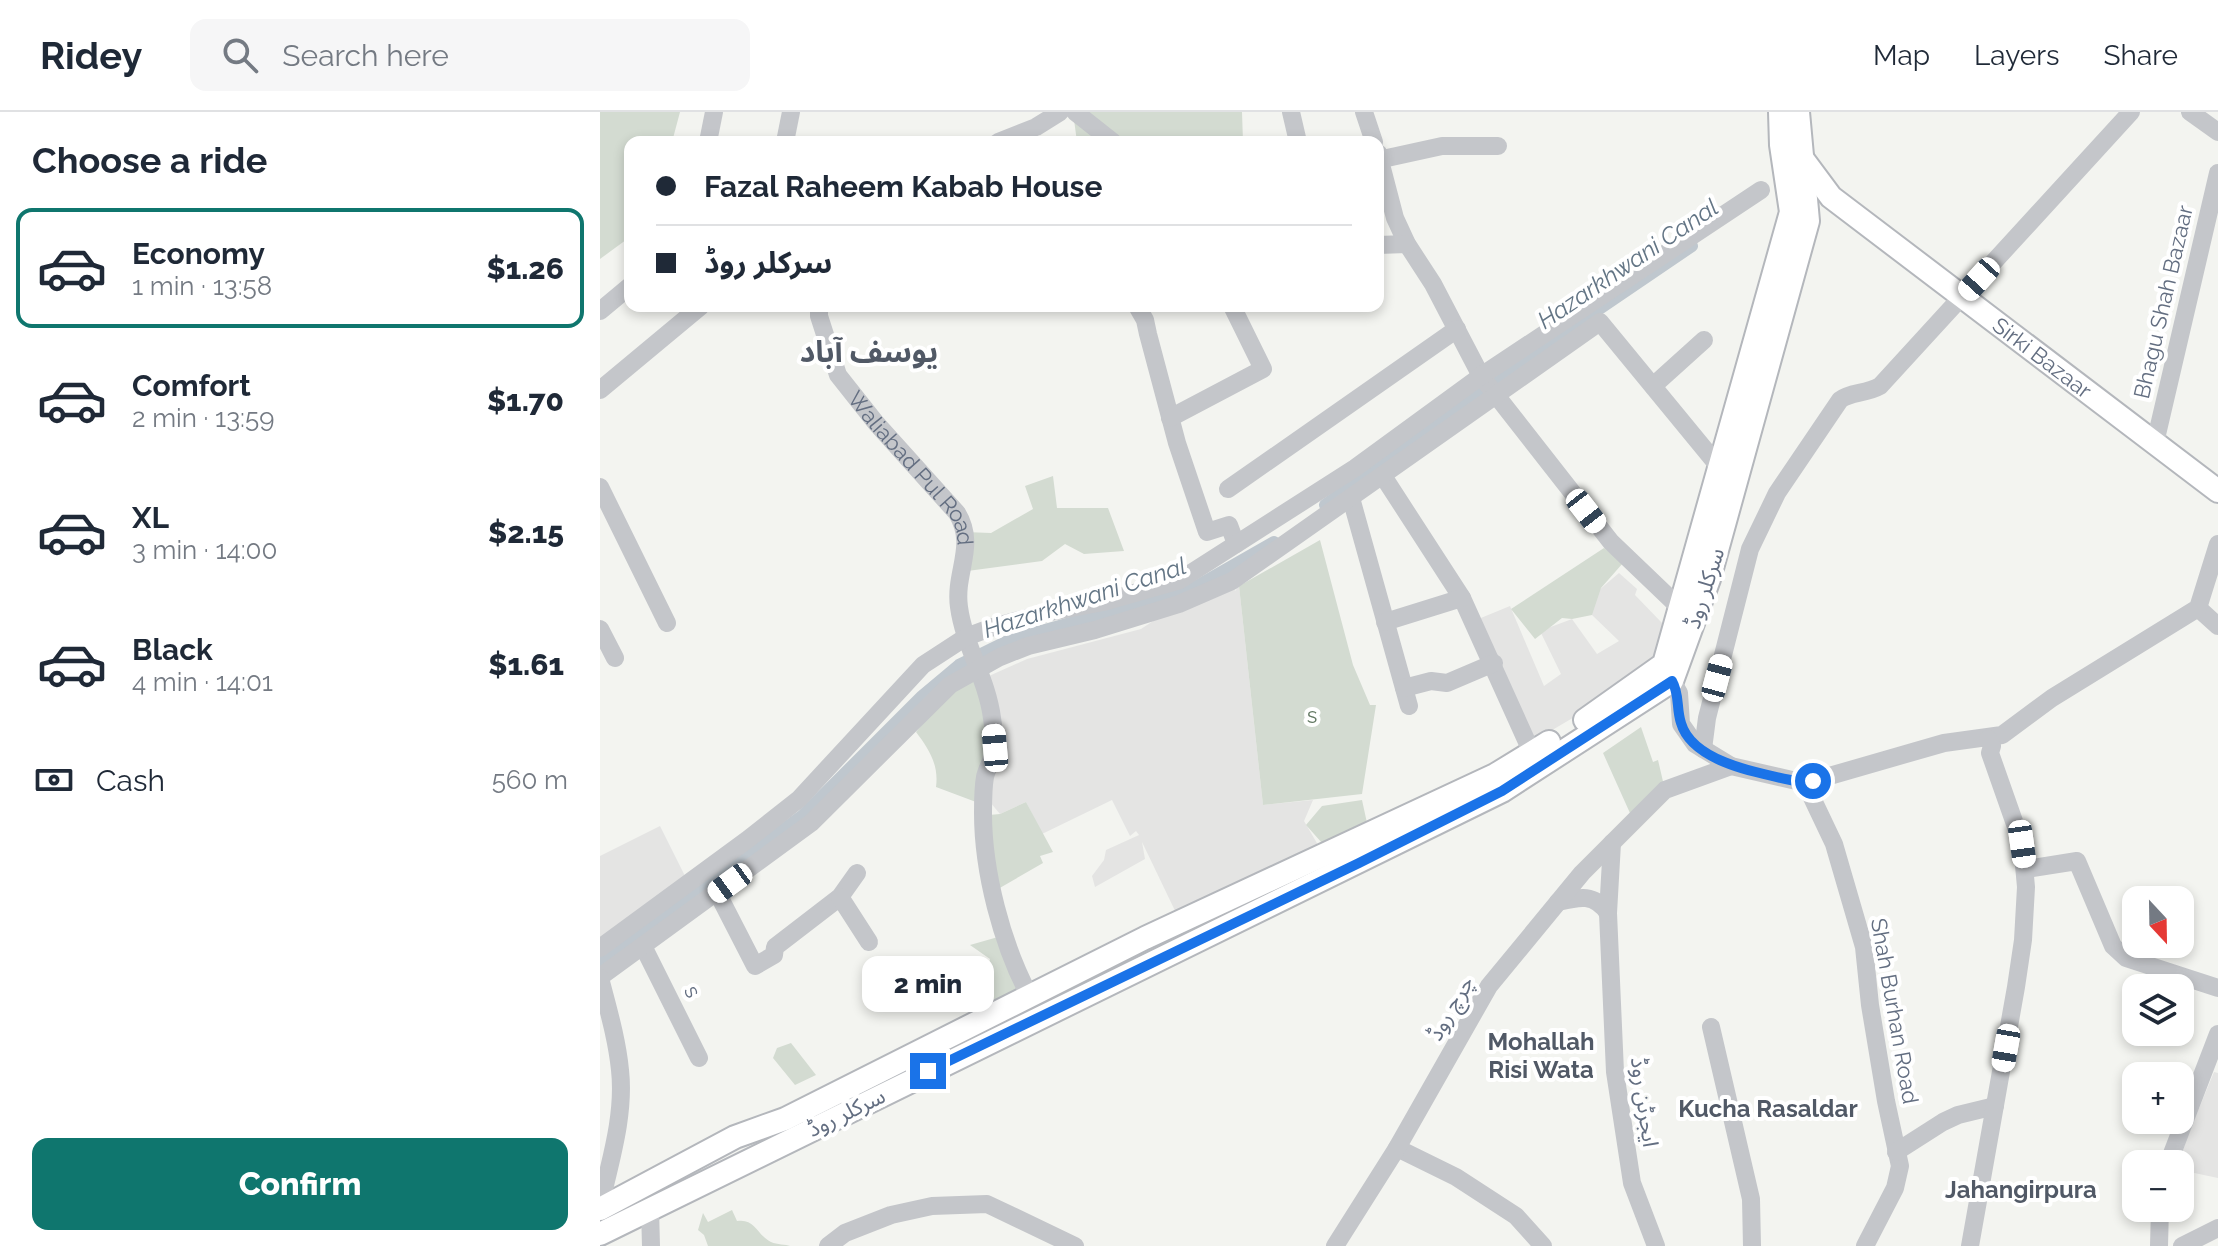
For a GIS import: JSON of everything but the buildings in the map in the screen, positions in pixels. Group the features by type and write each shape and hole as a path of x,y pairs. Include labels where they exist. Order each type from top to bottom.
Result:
{"main road":[{"path":"1780,112 1792,159"},
{"name":"سرکلر روڈ","path":"600,1234 1502,791 1668,672 1709,579 1808,221 1799,211 1792,159 1798,112"},
{"name":"Sirki Bazaar","path":"1792,159 1831,197 2218,491"},
{"path":"600,1207 735,1137 785,1119 1145,938 1495,775 1668,672 1680,608 1746,364 1799,211"},
{"path":"1029,995 1039,1016"}],"street":[{"path":"709,136 714,112"},
{"path":"786,136 791,112"},
{"path":"1013,136 1060,112"},
{"path":"1075,112 1105,136"},
{"path":"1291,112 1297,136"},
{"path":"1364,112 1372,136"},
{"path":"1703,749 1707,718 1750,549 1777,493 1840,400 1846,395 1867,394 1880,386 2131,112"},
{"path":"2190,112 2218,132"},
{"path":"1384,153 1442,146 1498,146"},
{"name":"Bhagu Shah Bazaar","path":"2155,443 2218,173"},
{"path":"1384,177 1395,218 1407,244 1433,284 1481,376 1611,542 1680,608"},
{"path":"600,948 799,799 923,665 966,637 1046,613 1103,602 1180,580 1355,468 1481,376 1761,190"},
{"path":"1384,245 1407,244"},
{"path":"600,311 624,291"},
{"path":"600,390 694,312"},
{"name":"Waliabad Pul Road","path":"819,312 838,375 964,525 967,551 960,572 958,605 978,668"},
{"path":"1140,312 1148,328 1170,418 1207,532 1229,525 1236,544"},
{"path":"1170,418 1263,369 1235,312"},
{"path":"600,1207 619,1112 621,1073 616,1039 600,978 811,823 950,685 978,668 1028,646 1095,630 1179,604 1232,581 1600,322 1720,468"},
{"path":"1228,489 1457,329"},
{"path":"1653,386 1704,340"},
{"path":"1383,476 1462,598 1494,663 1532,753"},
{"path":"600,487 667,623"},
{"path":"1351,498 1406,697 1431,681 1447,683 1494,663"},
{"path":"1668,672 1679,693 1681,724 1695,744 1731,766 1805,783 1944,743 2002,735 2052,698 2198,608 2218,544"},
{"path":"1385,622 1462,598"},
{"path":"2198,608 2218,626"},
{"path":"600,629 615,658"},
{"path":"978,668 988,694 995,748 985,779 983,816 991,884 1012,964 1029,995"},
{"path":"1970,1246 2022,944 2026,869 2022,844 1990,753 1992,746 1988,739"},
{"name":"چرچ روڈ","path":"1335,1246 1397,1148 1489,986 1558,902 1582,873 1665,790 1731,766"},
{"name":"Shah Burhan Road","path":"1805,783 1834,844 1864,947 1870,1005 1900,1166 1899,1177 1865,1246"},
{"path":"1608,913 1612,843"},
{"path":"2026,869 2077,861 2113,946 2126,958 2218,988"},
{"path":"717,892 755,966 774,955 775,947 840,897 857,873"},
{"path":"1558,902 1580,896 1601,904 1608,913"},
{"path":"840,897 869,942"},
{"name":"ایجرٹن روڈ","path":"1608,913 1615,1072 1632,1183 1656,1246"},
{"name":"s","path":"643,946 699,1058"},
{"path":"1711,1027 1751,1199 1752,1246"},
{"path":"2173,1150 2218,1034"},
{"path":"1896,1152 1958,1115 1995,1106"},
{"path":"1397,1148 1456,1177 1508,1211 1521,1220 1543,1246"},
{"path":"828,1246 845,1233 891,1215 932,1206 987,1204 1075,1246"},
{"path":"650,1209 651,1246"},
{"path":"2159,1246 2160,1222"},
{"path":"2182,1246 2218,1228"}],"shaded area":[{"path":"1619,573 1637,589 1635,595 1663,624 1664,664 1532,742 1476,620 1510,606 1544,686 1561,674 1540,631 1572,619 1597,654 1619,641 1592,615 1592,596"},
{"path":"1232,581 1235,591 1239,586 1263,805 1313,800 1304,821 1321,850 1179,919 1142,842 1145,859 1095,887 1092,876 1104,860 1106,850 1139,835 1136,831 1130,836 1112,800 1042,834 1026,802 1000,814 990,802 989,676 1027,659 1141,629 1179,604"},
{"path":"660,826 688,882 600,948 600,856"},
{"path":"2214,1072 2218,1073 2218,1178 2194,1173 2194,1150 2182,1150 2188,1134 2194,1134 2194,1120"}],"green space":[{"path":"600,112 680,112 674,136 624,136 624,241 600,259"},
{"path":"1073,112 1242,112 1243,136 1076,136"},
{"path":"1053,476 1057,508 1108,508 1124,551 1084,554 1065,544 1042,561 960,572 965,532 991,533 1033,509 1025,486"},
{"name":"s","path":"1320,540 1353,665 1370,705 1376,705 1362,794 1263,805 1239,586"},
{"path":"1604,548 1623,563 1601,588 1592,615 1562,618 1535,639 1511,609"},
{"path":"977,678 990,747 976,802 936,787 932,758 916,732 947,694"},
{"path":"1641,727 1653,762 1658,760 1665,790 1634,822 1603,753"},
{"path":"1362,800 1367,823 1322,843 1306,825 1322,806"},
{"path":"1026,802 1053,852 1040,856 1043,863 998,889 989,815 1000,814"},
{"path":"998,937 1021,995 976,1017 962,996 985,978 990,959 970,945"},
{"path":"791,1043 816,1075 795,1085 773,1058 777,1048"},
{"path":"732,1210 737,1221 752,1224 771,1242 790,1246 708,1246 704,1235 698,1230 703,1213 708,1222"}],"waterway":[{"name":"Hazarkhwani Canal","path":"1325,505 1692,246"},
{"name":"Hazarkhwani Canal","path":"600,963 803,815 922,696 959,665 1012,639 1190,590 1274,542"}],"district":[{"name":"یوسف آباد","path":"869,352"},
{"name":"Mohallah Risi Wata","path":"1541,1056"},
{"name":"Kucha Rasaldar","path":"1768,1109"},
{"name":"Jahangirpura","path":"2021,1190"}],"route":[{"path":"928,1071 1502,791 1672,681 1679,693 1681,724 1695,744 1731,766 1805,783 1813,781"}]}
